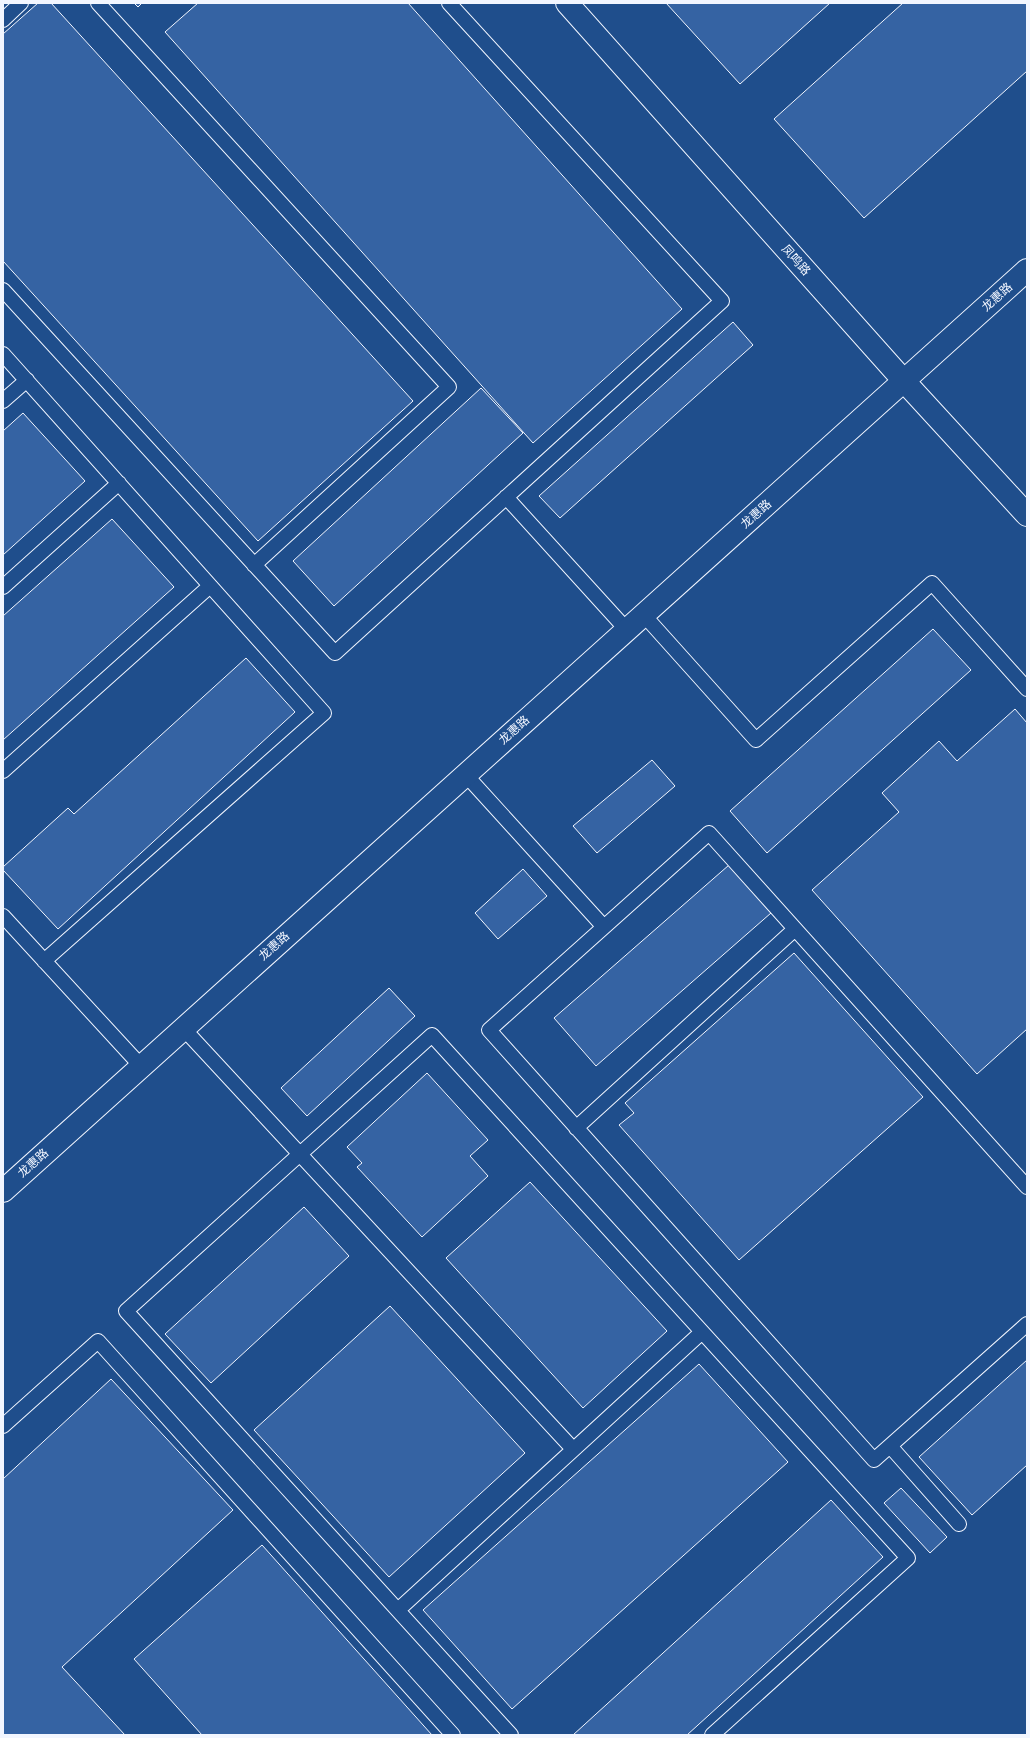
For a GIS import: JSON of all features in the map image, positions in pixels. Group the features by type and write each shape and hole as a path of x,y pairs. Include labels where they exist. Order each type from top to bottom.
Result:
{"street":[{"name":"凤鸣路","path":"567,3 904,381 1027,515"},
{"name":"龙惠路","path":"3,1190 1027,270"}],"lane":[{"path":"3,20 21,3"},
{"path":"98,3 449,387 254,565"},
{"path":"3,290 335,653 722,302 449,3"},
{"path":"3,354 324,713 44,961"},
{"path":"3,401 26,380"},
{"path":"3,587 119,483"},
{"path":"506,497 626,629"},
{"path":"643,614 756,740 932,583 1027,689"},
{"path":"3,771 210,586"},
{"path":"465,774 604,927"},
{"path":"1027,1187 709,833 488,1030 874,1460 1027,1324"},
{"path":"3,916 141,1066"},
{"path":"576,1128 795,929"},
{"path":"183,1028 573,1449"},
{"path":"511,1735 126,1311 432,1035 908,1558 712,1735"},
{"path":"398,1610 702,1332"},
{"path":"3,1426 98,1341 453,1735"},
{"path":"890,1446 959,1524"}],"building":[{"path":"38,3 51,3 413,401 258,541 3,261 3,34"},
{"path":"134,3 142,3 138,7"},
{"path":"198,3 408,3 682,309 533,443 165,32"},
{"path":"666,3 830,3 740,84"},
{"path":"903,3 1027,3 1027,71 864,218 774,119"},
{"path":"733,322 753,345 560,518 539,496"},
{"path":"481,388 523,433 334,606 293,561"},
{"path":"23,413 85,481 3,555 3,431"},
{"path":"112,519 174,587 3,740 3,616"},
{"path":"933,629 971,670 767,853 730,811"},
{"path":"246,658 295,712 58,929 3,870 3,867 68,808 74,814"},
{"path":"1015,709 1027,723 1027,1029 977,1074 812,890 899,812 882,793 939,741 957,761"},
{"path":"652,760 675,786 597,853 573,826"},
{"path":"729,865 771,913 596,1066 554,1018"},
{"path":"523,869 547,896 498,939 475,913"},
{"path":"794,953 923,1097 739,1260 619,1125 634,1113 625,1103"},
{"path":"389,988 415,1016 307,1116 281,1088"},
{"path":"427,1073 488,1140 470,1156 488,1176 422,1237 357,1167 362,1163 347,1147"},
{"path":"530,1182 667,1331 583,1408 446,1258"},
{"path":"304,1207 349,1256 211,1383 165,1334"},
{"path":"390,1306 525,1453 389,1577 254,1430"},
{"path":"1027,1360 1027,1465 972,1515 919,1457"},
{"path":"699,1364 788,1462 512,1709 423,1610"},
{"path":"111,1379 233,1510 62,1667 125,1735 3,1735 3,1479"},
{"path":"901,1488 947,1537 930,1553 884,1503"},
{"path":"831,1500 883,1557 687,1735 573,1735"},
{"path":"262,1545 432,1735 202,1735 134,1659"}]}
